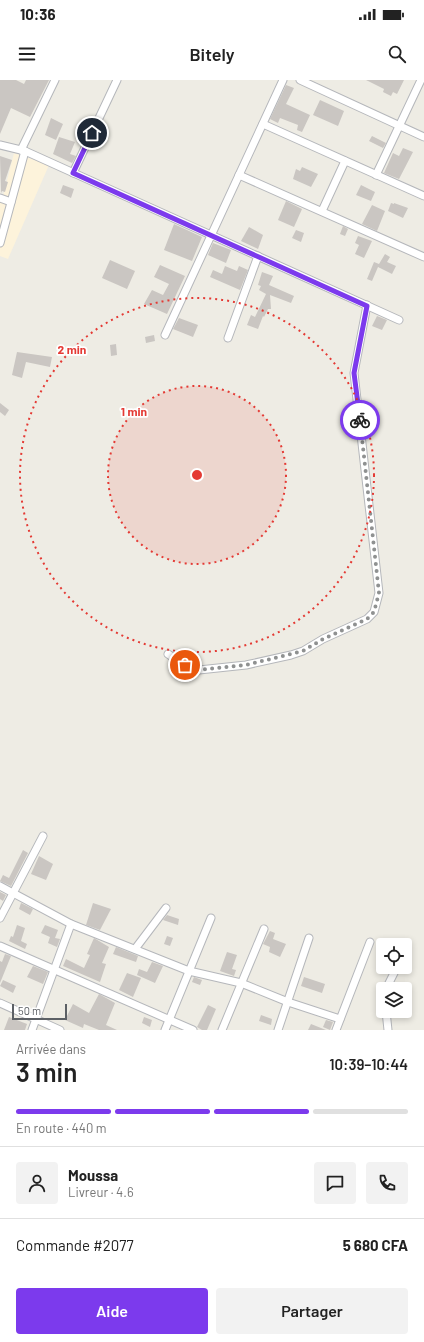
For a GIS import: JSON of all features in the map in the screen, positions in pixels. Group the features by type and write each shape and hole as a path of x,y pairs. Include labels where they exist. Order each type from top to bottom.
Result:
{"street":[{"path":"0,243 23,151 55,80"},
{"path":"73,173 117,80"},
{"path":"165,335 283,80"},
{"path":"300,80 424,137"},
{"path":"376,175 421,80"},
{"path":"263,124 424,196"},
{"path":"0,145 23,151 399,320"},
{"path":"322,212 345,160"},
{"path":"239,175 424,257"},
{"path":"0,198 11,202"},
{"path":"228,338 258,256"},
{"path":"168,654 192,670 246,665 303,651 323,639 367,619 374,612 379,593 354,373 367,306"},
{"path":"0,918 43,836"},
{"path":"0,886 71,924 189,971 241,983 288,1002 340,1019"},
{"path":"135,949 166,908"},
{"path":"165,1030 211,918"},
{"path":"32,1030 71,924"},
{"path":"222,1030 264,929"},
{"path":"278,1030 309,938"},
{"path":"336,1030 370,942"},
{"path":"0,946 193,1030"},
{"path":"0,1003 60,1030"},
{"path":"387,1018 388,1030"}],"shaded area":[{"path":"14,153 49,165 8,259 0,256 0,195 3,196"}],"building":[{"path":"0,80 16,80 24,84 26,80 49,80 30,117 11,108 0,134"},
{"path":"366,80 404,80 397,94 393,92 391,96 383,92 384,89"},
{"path":"286,85 294,88 286,104 310,115 302,132 297,130 298,125 280,118 278,123 270,119"},
{"path":"320,100 344,111 338,126 313,115"},
{"path":"51,118 63,124 56,140 45,135"},
{"path":"79,129 86,132 82,139 76,136"},
{"path":"372,136 386,143 383,148 369,141"},
{"path":"59,137 75,142 70,154 76,156 72,163 53,154"},
{"path":"403,148 413,152 399,179 384,173 393,153 399,156"},
{"path":"0,156 12,160 5,181 8,182 5,192 2,191 1,193"},
{"path":"302,167 318,174 311,187 293,179 296,169 300,171"},
{"path":"63,185 74,189 71,198 60,193"},
{"path":"361,185 375,192 371,201 356,195"},
{"path":"286,201 302,209 294,227 278,220"},
{"path":"391,203 408,208 403,218 388,211"},
{"path":"372,205 385,211 377,231 362,224"},
{"path":"174,224 202,237 192,261 164,250"},
{"path":"343,226 348,229 345,236 340,234"},
{"path":"249,227 263,235 258,249 241,241"},
{"path":"296,230 304,233 301,242 292,238"},
{"path":"358,236 372,241 364,258 355,254 359,245 355,243"},
{"path":"213,243 231,250 226,263 208,255"},
{"path":"385,254 390,257 387,262 396,266 392,274 378,267 372,281 367,279 374,262 379,264"},
{"path":"110,260 135,271 127,289 102,278"},
{"path":"160,265 185,276 167,314 144,304 152,290 163,295 169,284 154,277"},
{"path":"225,266 237,271 239,266 248,270 240,290 210,277 213,270 222,274"},
{"path":"262,272 273,276 269,285 294,296 291,303 270,295 271,309 268,309 264,317 263,316 258,329 247,325 251,315 255,317 266,294 259,290 261,286 258,285"},
{"path":"377,316 387,320 382,330 372,326"},
{"path":"179,318 198,325 193,337 173,329"},
{"path":"154,335 155,341 146,343 145,337"},
{"path":"116,344 117,355 111,356 110,345"},
{"path":"17,352 52,357 50,367 26,362 22,378 12,375"},
{"path":"0,403 9,410 5,416 0,412"},
{"path":"23,850 28,853 11,886 0,881 3,875 9,878"},
{"path":"39,856 53,864 46,880 31,874"},
{"path":"0,892 6,895 3,901 0,899"},
{"path":"21,903 33,909 30,915 19,909"},
{"path":"93,903 111,909 100,930 86,925"},
{"path":"167,915 179,919 178,925 163,920"},
{"path":"17,925 25,928 21,941 27,944 25,949 9,941 11,936 13,937"},
{"path":"45,925 58,930 55,938 60,939 57,947 48,943 50,937 41,933"},
{"path":"270,931 275,933 273,939 286,944 280,957 269,952 270,947 263,944"},
{"path":"167,936 173,938 170,946 164,944"},
{"path":"94,938 109,947 102,963 106,964 100,982 63,966 66,959 84,968 90,955 87,954"},
{"path":"116,947 138,956 136,962 113,954"},
{"path":"227,952 237,955 232,969 236,970 234,976 220,971"},
{"path":"5,954 11,956 0,983 0,961 2,962"},
{"path":"152,962 163,966 155,983 137,975 139,969 147,972"},
{"path":"33,966 48,972 43,984 27,977"},
{"path":"127,973 141,978 133,997 119,990"},
{"path":"194,977 202,980 200,985 192,982"},
{"path":"304,977 325,984 322,993 301,986"},
{"path":"3,980 16,986 13,993 0,986"},
{"path":"99,994 115,1003 106,1025 117,1030 99,1030 84,1024 83,1028 65,1020 73,1004 89,1013"},
{"path":"208,1005 216,1009 207,1030 202,1030 197,1027"},
{"path":"261,1015 272,1019 271,1025 259,1021"},
{"path":"9,1017 27,1024 25,1030 4,1030"},
{"path":"144,1017 152,1020 150,1027 142,1023"},
{"path":"326,1020 333,1022 330,1030 323,1027"},
{"path":"311,1024 326,1030 308,1030"}],"way so far":[{"path":"185,665 192,670 199,670 246,665 292,655 367,619 374,612 379,593 360,420"}],"route":[{"path":"92,133 73,173 367,306 354,373 360,420"}]}
